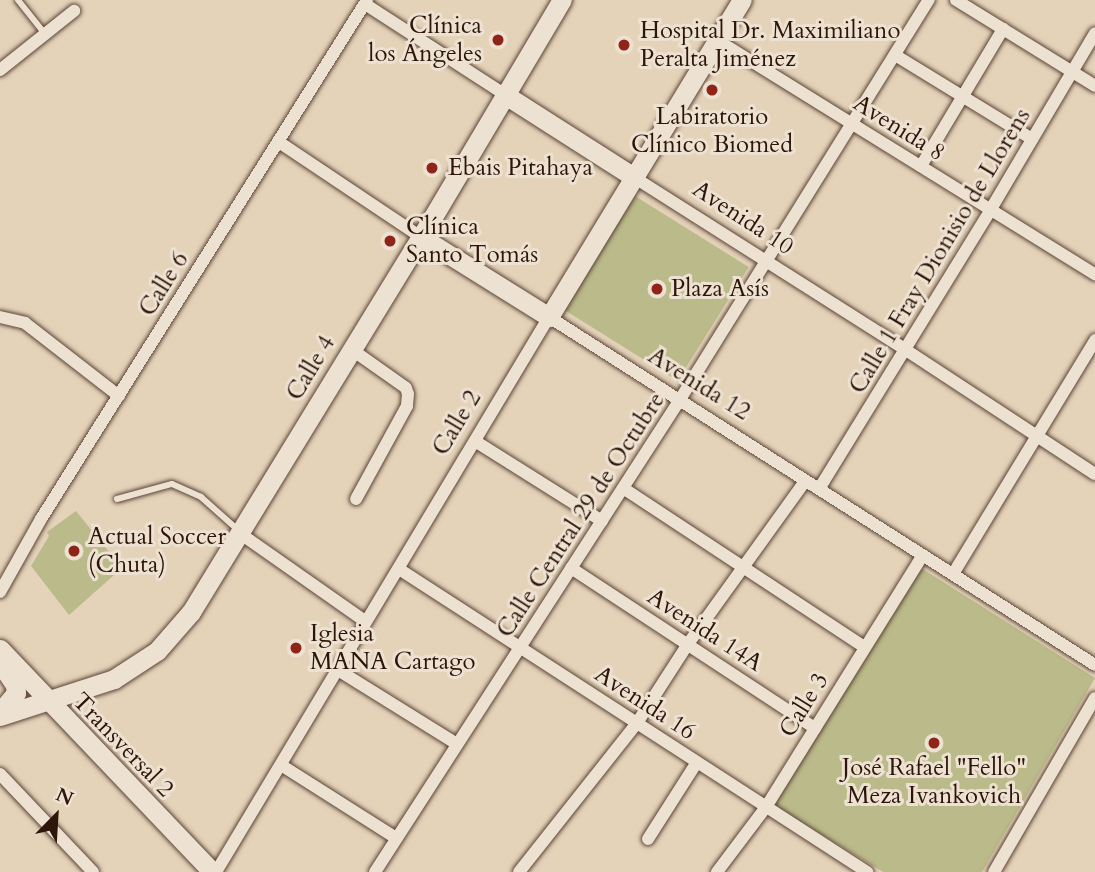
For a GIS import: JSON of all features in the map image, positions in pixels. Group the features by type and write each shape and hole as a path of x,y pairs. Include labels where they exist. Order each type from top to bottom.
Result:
{"street":[{"name":"Calle 4","path":"0,714 48,703 114,679 157,651 191,612 242,534 562,0"},
{"name":"Calle 2","path":"214,872 399,569 632,176 742,0"},
{"name":"Calle Central 29 de Octubre","path":"378,871 396,838 679,401 929,0"},
{"path":"956,0 1095,86"},
{"name":"Avenida 10","path":"366,2 504,94 1095,474"},
{"name":"Calle 6","path":"0,592 41,519 366,2"},
{"path":"0,70 74,11"},
{"path":"921,166 1003,29"},
{"name":"Calle 1 Fray Dionisio de Llorens","path":"819,489 992,209 1095,33"},
{"name":"Avenida 8","path":"717,40 1095,274"},
{"path":"895,55 1032,139"},
{"name":"Avenida 12","path":"279,142 421,237 1095,665"},
{"path":"0,317 25,323 119,396"},
{"path":"953,574 1095,340"},
{"path":"351,349 406,388 408,394 407,407 356,499"},
{"path":"475,441 602,521"},
{"path":"520,872 637,723 688,644 805,481"},
{"path":"623,488 864,648"},
{"path":"242,534 365,621"},
{"name":"Calle 3","path":"717,872 765,807 922,556"},
{"name":"Avenida 14A","path":"571,568 815,727"},
{"name":"Avenida 16","path":"399,569 867,872"},
{"name":"Transversal 2","path":"0,649 48,703 214,872"},
{"path":"0,663 15,685 16,693 0,714"},
{"path":"338,670 457,744"},
{"path":"994,872 1095,698"},
{"path":"648,839 697,762"},
{"path":"281,765 396,838"},
{"path":"0,774 93,872"}],"lane":[{"path":"18,0 45,34"},
{"path":"117,499 172,484 201,497 242,534"}],"shaded area":[{"name":"Plaza Asís","path":"635,196 749,267 678,381 564,310"},
{"name":"Actual Soccer (Chuta)","path":"76,511 122,568 69,615 31,566 49,536 47,532"},
{"path":"921,568 1095,678 982,872 883,872 772,804"}],"place":[{"name":"Clínica los Ángeles","path":"498,40"},
{"name":"Hospital Dr. Maximiliano Peralta Jiménez","path":"624,45"},
{"name":"Labiratorio Clínico Biomed","path":"712,90"},
{"name":"Ebais Pitahaya","path":"432,168"},
{"name":"Clínica Santo Tomás","path":"390,241"},
{"name":"Plaza Asís","path":"657,289"},
{"name":"Actual Soccer (Chuta)","path":"74,551"},
{"name":"Iglesia MANA Cartago","path":"296,648"},
{"name":"José Rafael \"Fello\" Meza Ivankovich","path":"934,743"}]}
